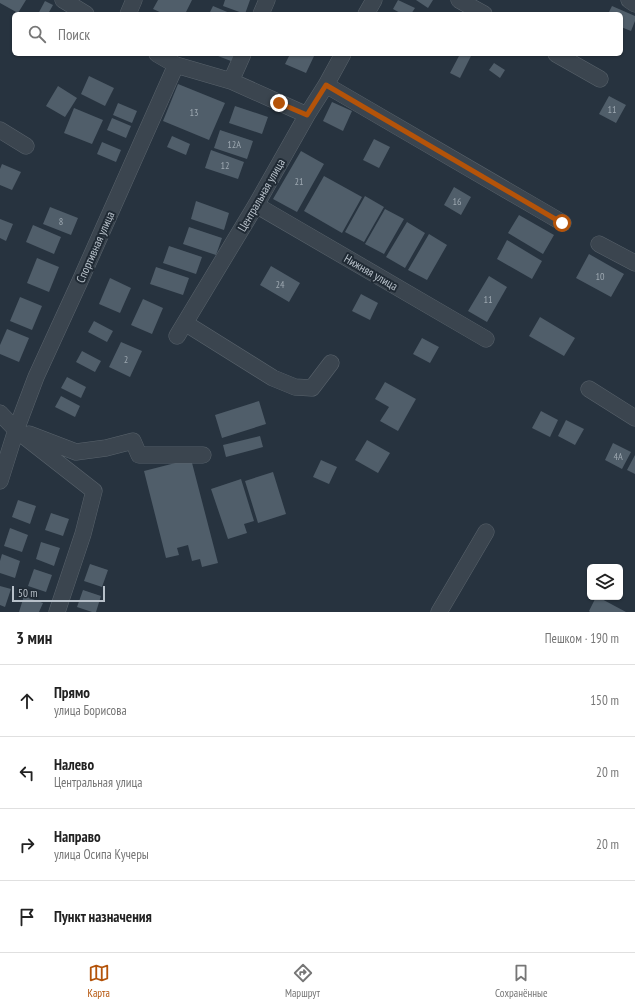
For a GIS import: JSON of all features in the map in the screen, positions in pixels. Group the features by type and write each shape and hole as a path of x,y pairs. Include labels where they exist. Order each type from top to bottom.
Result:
{"street":[{"path":"63,0 83,12"},
{"path":"129,12 134,0"},
{"path":"262,12 267,0"},
{"path":"367,12 374,0"},
{"path":"459,0 480,12"},
{"path":"629,0 635,4"},
{"path":"160,56 176,65 231,81 307,115"},
{"path":"231,81 242,56"},
{"name":"Центральная улица","path":"332,363 312,388 295,387 273,378 181,330 256,205 342,56"},
{"path":"560,56 600,79"},
{"name":"Спортивная улица","path":"0,481 16,430 36,377 176,65"},
{"path":"326,85 562,223"},
{"path":"0,130 26,146"},
{"name":"Нижняя улица","path":"256,205 486,339"},
{"path":"599,244 635,263"},
{"path":"588,389 635,418"},
{"path":"0,413 16,430 94,491 84,534 57,612"},
{"path":"16,430 76,452 106,448 132,441 139,455 203,455"},
{"path":"439,612 486,532"}],"building":[{"path":"0,0 26,0 19,12 0,3"},
{"path":"158,0 192,0 186,12 160,12 153,9"},
{"path":"225,0 250,0 246,12 240,12 223,6"},
{"path":"398,0 415,8 412,12 398,12 393,9"},
{"path":"416,0 433,0 428,8"},
{"path":"45,1 53,5 49,12 39,12"},
{"path":"213,6 227,12 210,12"},
{"path":"612,6 635,16 635,21 631,31 623,28 623,12 609,12"},
{"path":"218,56 239,56 236,63"},
{"path":"289,56 314,56 306,73 285,64"},
{"path":"459,56 471,56 460,78 450,73"},
{"path":"494,63 505,70 500,78 489,70"},
{"path":"89,76 114,88 105,106 81,94"},
{"path":"178,84 225,103 209,140 163,121"},
{"path":"58,86 77,98 65,117 46,106"},
{"path":"609,96 626,105 616,123 599,114"},
{"path":"332,102 352,111 343,131 323,121"},
{"path":"118,103 137,111 132,123 113,115"},
{"path":"235,106 268,117 262,134 229,123"},
{"path":"74,108 103,120 92,144 64,133"},
{"path":"112,118 131,126 126,138 107,130"},
{"path":"220,130 253,141 247,159 214,148"},
{"path":"172,136 190,144 186,155 167,147"},
{"path":"374,139 390,147 379,168 363,160"},
{"path":"102,142 121,150 116,162 97,154"},
{"path":"211,150 244,162 238,179 205,168"},
{"path":"301,151 324,164 297,212 273,199"},
{"path":"2,164 21,172 12,190 0,185 0,169"},
{"path":"324,176 362,197 342,233 304,211"},
{"path":"454,187 471,197 461,215 444,205"},
{"path":"365,196 384,207 364,242 345,232"},
{"path":"196,201 229,213 224,230 191,219"},
{"path":"50,207 78,218 71,235 43,224"},
{"path":"385,209 404,219 384,254 365,244"},
{"path":"519,215 554,235 543,254 508,233"},
{"path":"0,219 13,224 6,241 0,238"},
{"path":"407,222 425,233 405,268 386,257"},
{"path":"33,225 61,237 54,254 26,242"},
{"path":"189,227 222,238 216,255 183,244"},
{"path":"429,234 447,245 427,280 408,270"},
{"path":"507,240 542,261 532,279 497,259"},
{"path":"169,246 202,257 196,274 163,263"},
{"path":"589,254 624,274 611,297 576,278"},
{"path":"37,258 59,267 49,292 27,283"},
{"path":"271,266 300,283 289,302 260,285"},
{"path":"156,267 189,278 183,295 150,284"},
{"path":"489,276 507,287 487,322 468,311"},
{"path":"110,278 131,288 120,313 99,304"},
{"path":"361,294 378,303 370,320 352,311"},
{"path":"20,297 42,306 32,330 10,321"},
{"path":"143,299 163,308 152,334 131,325"},
{"path":"540,317 575,338 564,356 529,336"},
{"path":"94,321 113,331 107,342 88,332"},
{"path":"7,329 29,338 19,362 0,354 0,345"},
{"path":"422,338 439,347 430,363 413,354"},
{"path":"121,342 142,351 130,377 109,367"},
{"path":"82,351 101,361 95,372 76,362"},
{"path":"67,377 86,387 81,398 61,388"},
{"path":"385,382 416,399 398,431 380,421 389,407 375,399"},
{"path":"61,396 80,406 75,417 55,407"},
{"path":"259,401 266,424 222,438 215,415"},
{"path":"541,411 558,420 550,437 532,428"},
{"path":"566,420 584,429 575,445 558,436"},
{"path":"260,436 263,447 226,457 223,445"},
{"path":"367,440 390,453 378,473 355,460"},
{"path":"613,443 631,452 622,469 605,460"},
{"path":"635,455 635,474 627,470"},
{"path":"191,459 218,563 202,567 200,559 192,561 188,545 177,548 179,555 166,558 144,471"},
{"path":"321,460 337,467 329,484 313,477"},
{"path":"273,472 286,514 258,523 245,481"},
{"path":"241,479 254,521 244,524 247,533 228,539 211,489"},
{"path":"18,500 36,506 30,524 12,517"},
{"path":"51,513 69,519 63,536 45,530"},
{"path":"10,528 28,535 22,552 4,546"},
{"path":"41,542 60,548 54,566 36,559"},
{"path":"2,554 20,561 15,578 0,573 0,561"},
{"path":"90,564 108,570 102,587 84,581"},
{"path":"34,569 52,575 46,592 28,586"},
{"path":"0,586 11,589 5,607 0,605"},
{"path":"83,590 101,596 96,612 77,607"},
{"path":"24,596 43,603 39,612 19,612"},
{"path":"594,600 604,600 626,612 590,612 589,611"}],"route":[{"path":"279,103 307,115 326,85 562,223"}]}
